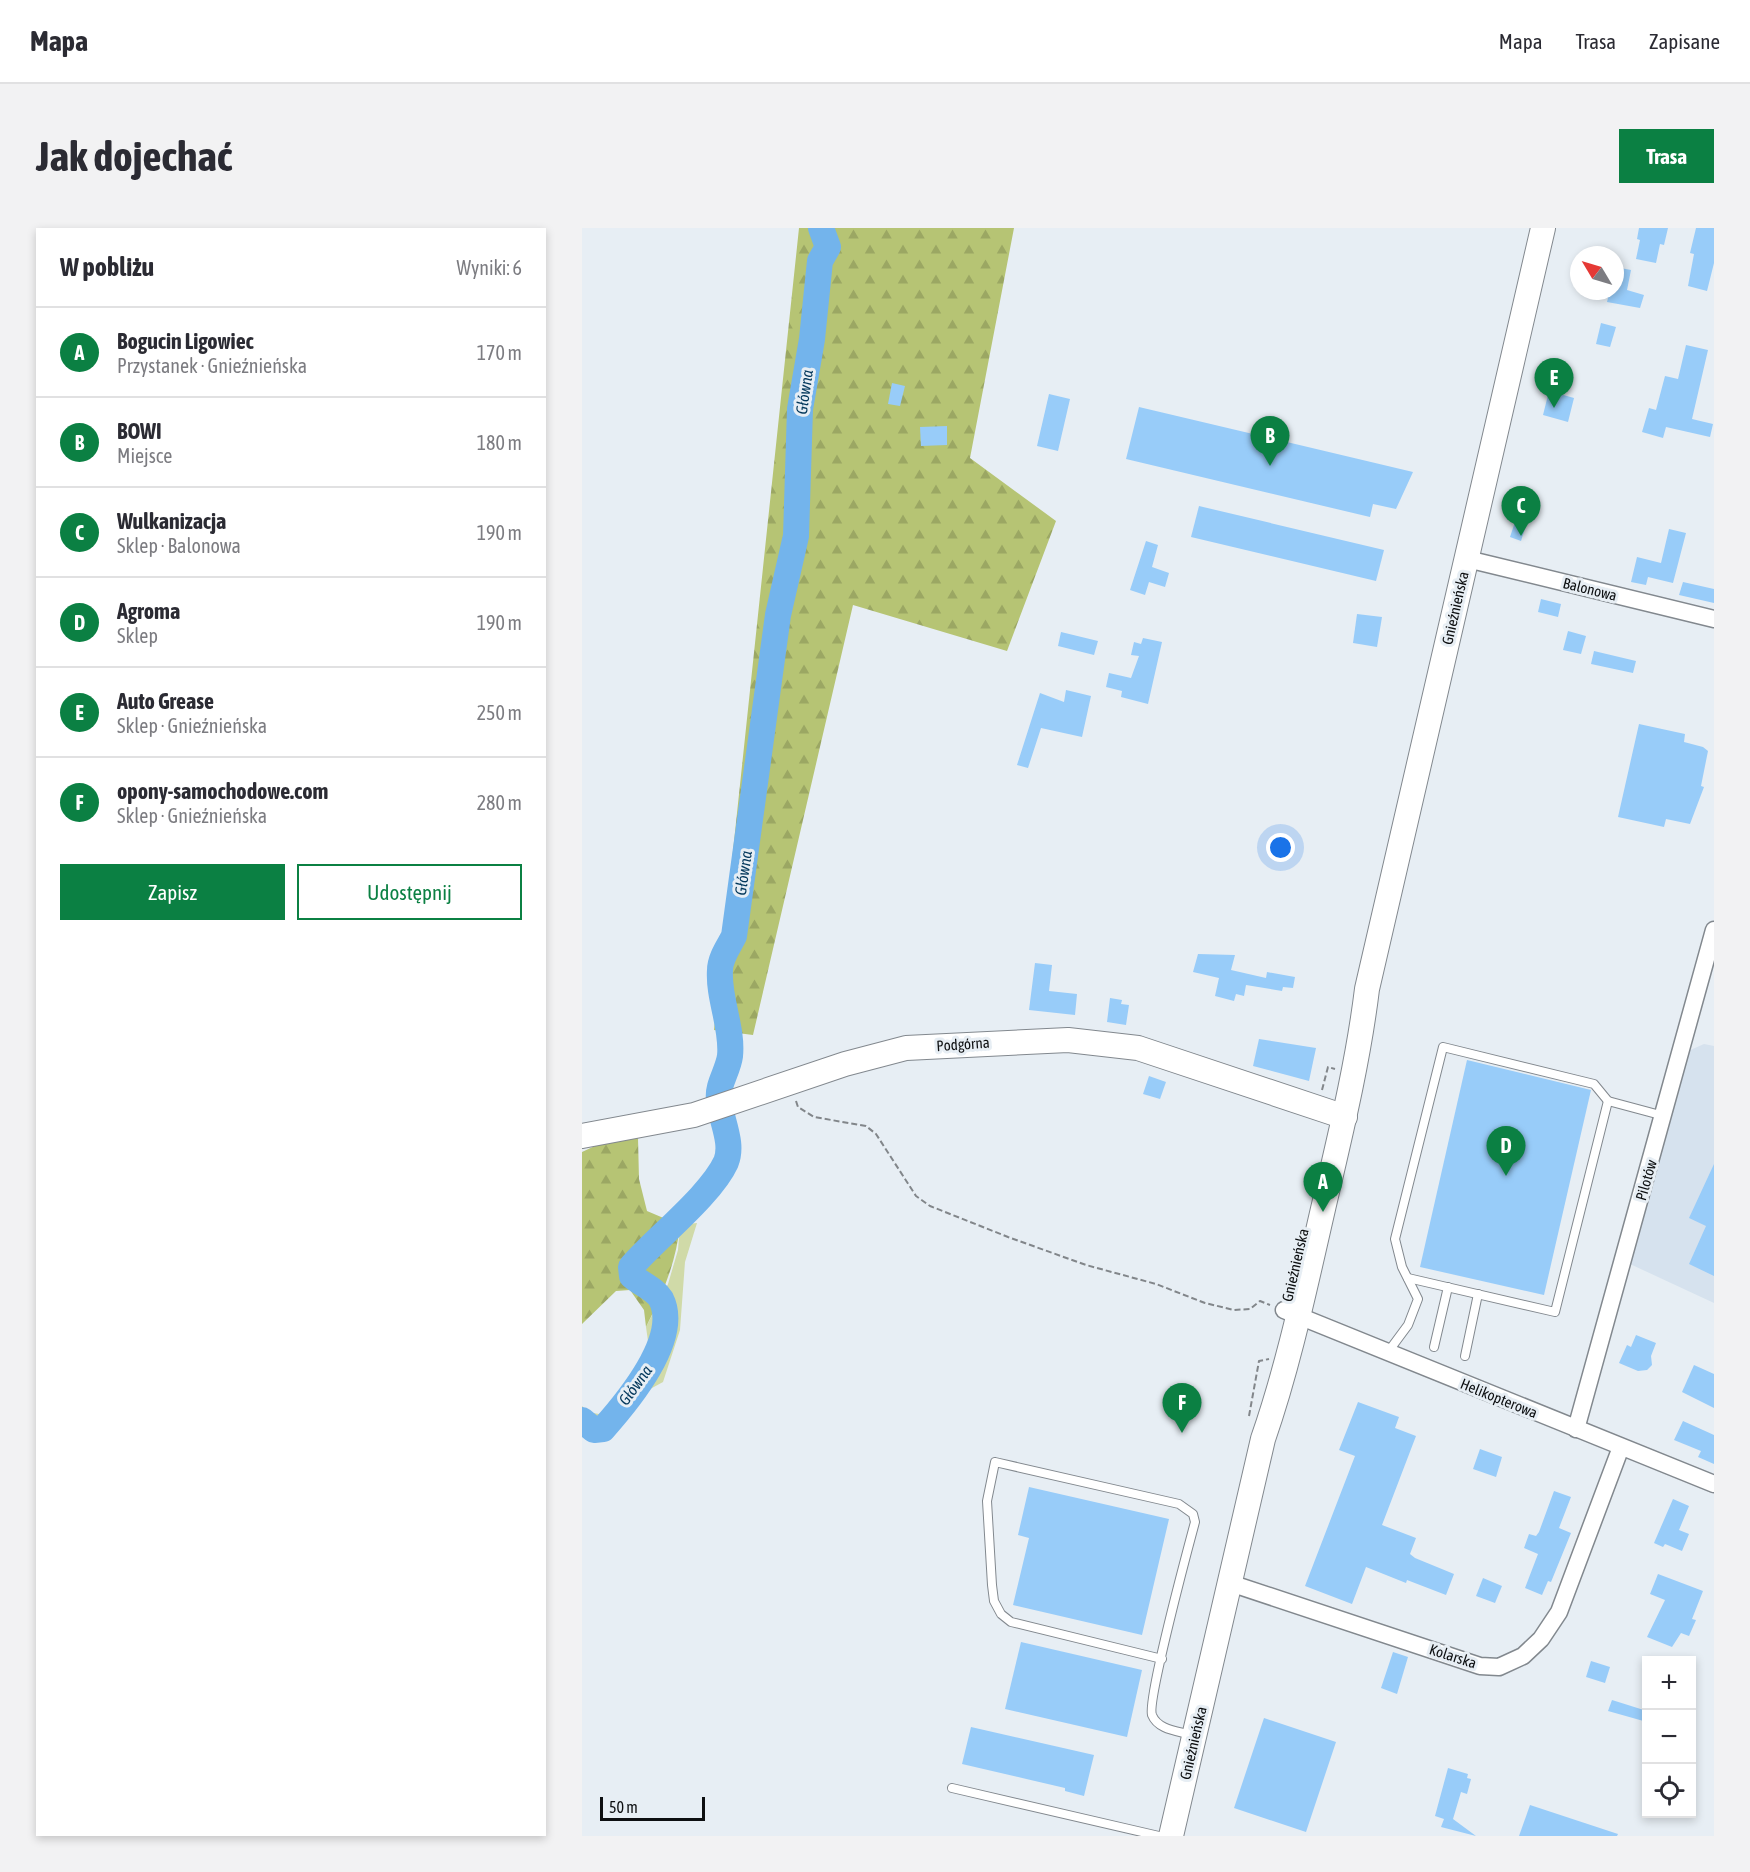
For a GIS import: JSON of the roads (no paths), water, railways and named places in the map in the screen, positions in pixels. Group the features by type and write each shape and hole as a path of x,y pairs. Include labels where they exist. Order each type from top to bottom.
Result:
{"main road":[{"name":"Gnieźnieńska","path":"1263,1439 1284,1379 1292,1313 1332,1108 1341,1070 1367,989 1543,228"},
{"name":"Gnieźnieńska","path":"1332,1108 1361,1039 1367,989"},
{"name":"Podgórna","path":"582,1136 694,1115 738,1098 875,1054 906,1048 987,1042 1102,1042 1138,1048 1332,1108"},
{"name":"Gnieźnieńska","path":"1171,1836 1263,1439 1273,1359 1292,1313"}],"street":[{"name":"Balonowa","path":"1467,559 1714,619"},
{"name":"Pilotów","path":"1576,1429 1714,930"},
{"name":"Helikopterowa","path":"1292,1313 1714,1484"},
{"name":"Kolarska","path":"1230,1583 1480,1666 1499,1667 1523,1656 1541,1640 1559,1612 1621,1447"}],"lane":[{"path":"1387,1353 1408,1325 1418,1299 1408,1278 1395,1239 1443,1047 1594,1084 1608,1101 1664,1116"},
{"path":"1408,1278 1556,1312 1608,1101"},
{"path":"1434,1347 1448,1287"},
{"path":"1465,1356 1478,1294"},
{"path":"1162,1659 1011,1622 1001,1614 994,1601 992,1585 987,1501 995,1462 1179,1504 1193,1514 1195,1522 1162,1659 1150,1706 1152,1716 1165,1728 1194,1735"},
{"path":"952,1788 1159,1836"}],"waterway":[{"name":"Główna","path":"582,1420 594,1430 603,1429 637,1386 658,1350 664,1332 665,1315 661,1299 632,1276 631,1267 696,1202 719,1175 728,1154 728,1139 719,1099 730,1056 720,966 734,936 778,615 796,536 800,409 812,339 820,261 828,247 821,228"}],"place":[{"name":"Auto Grease","path":"1554,408"},
{"name":"BOWI","path":"1270,466"},
{"name":"Wulkanizacja","path":"1521,536"},
{"name":"Agroma","path":"1506,1176"},
{"name":"Bogucin Ligowiec","path":"1323,1212"},
{"name":"opony-samochodowe.com","path":"1182,1433"}]}
